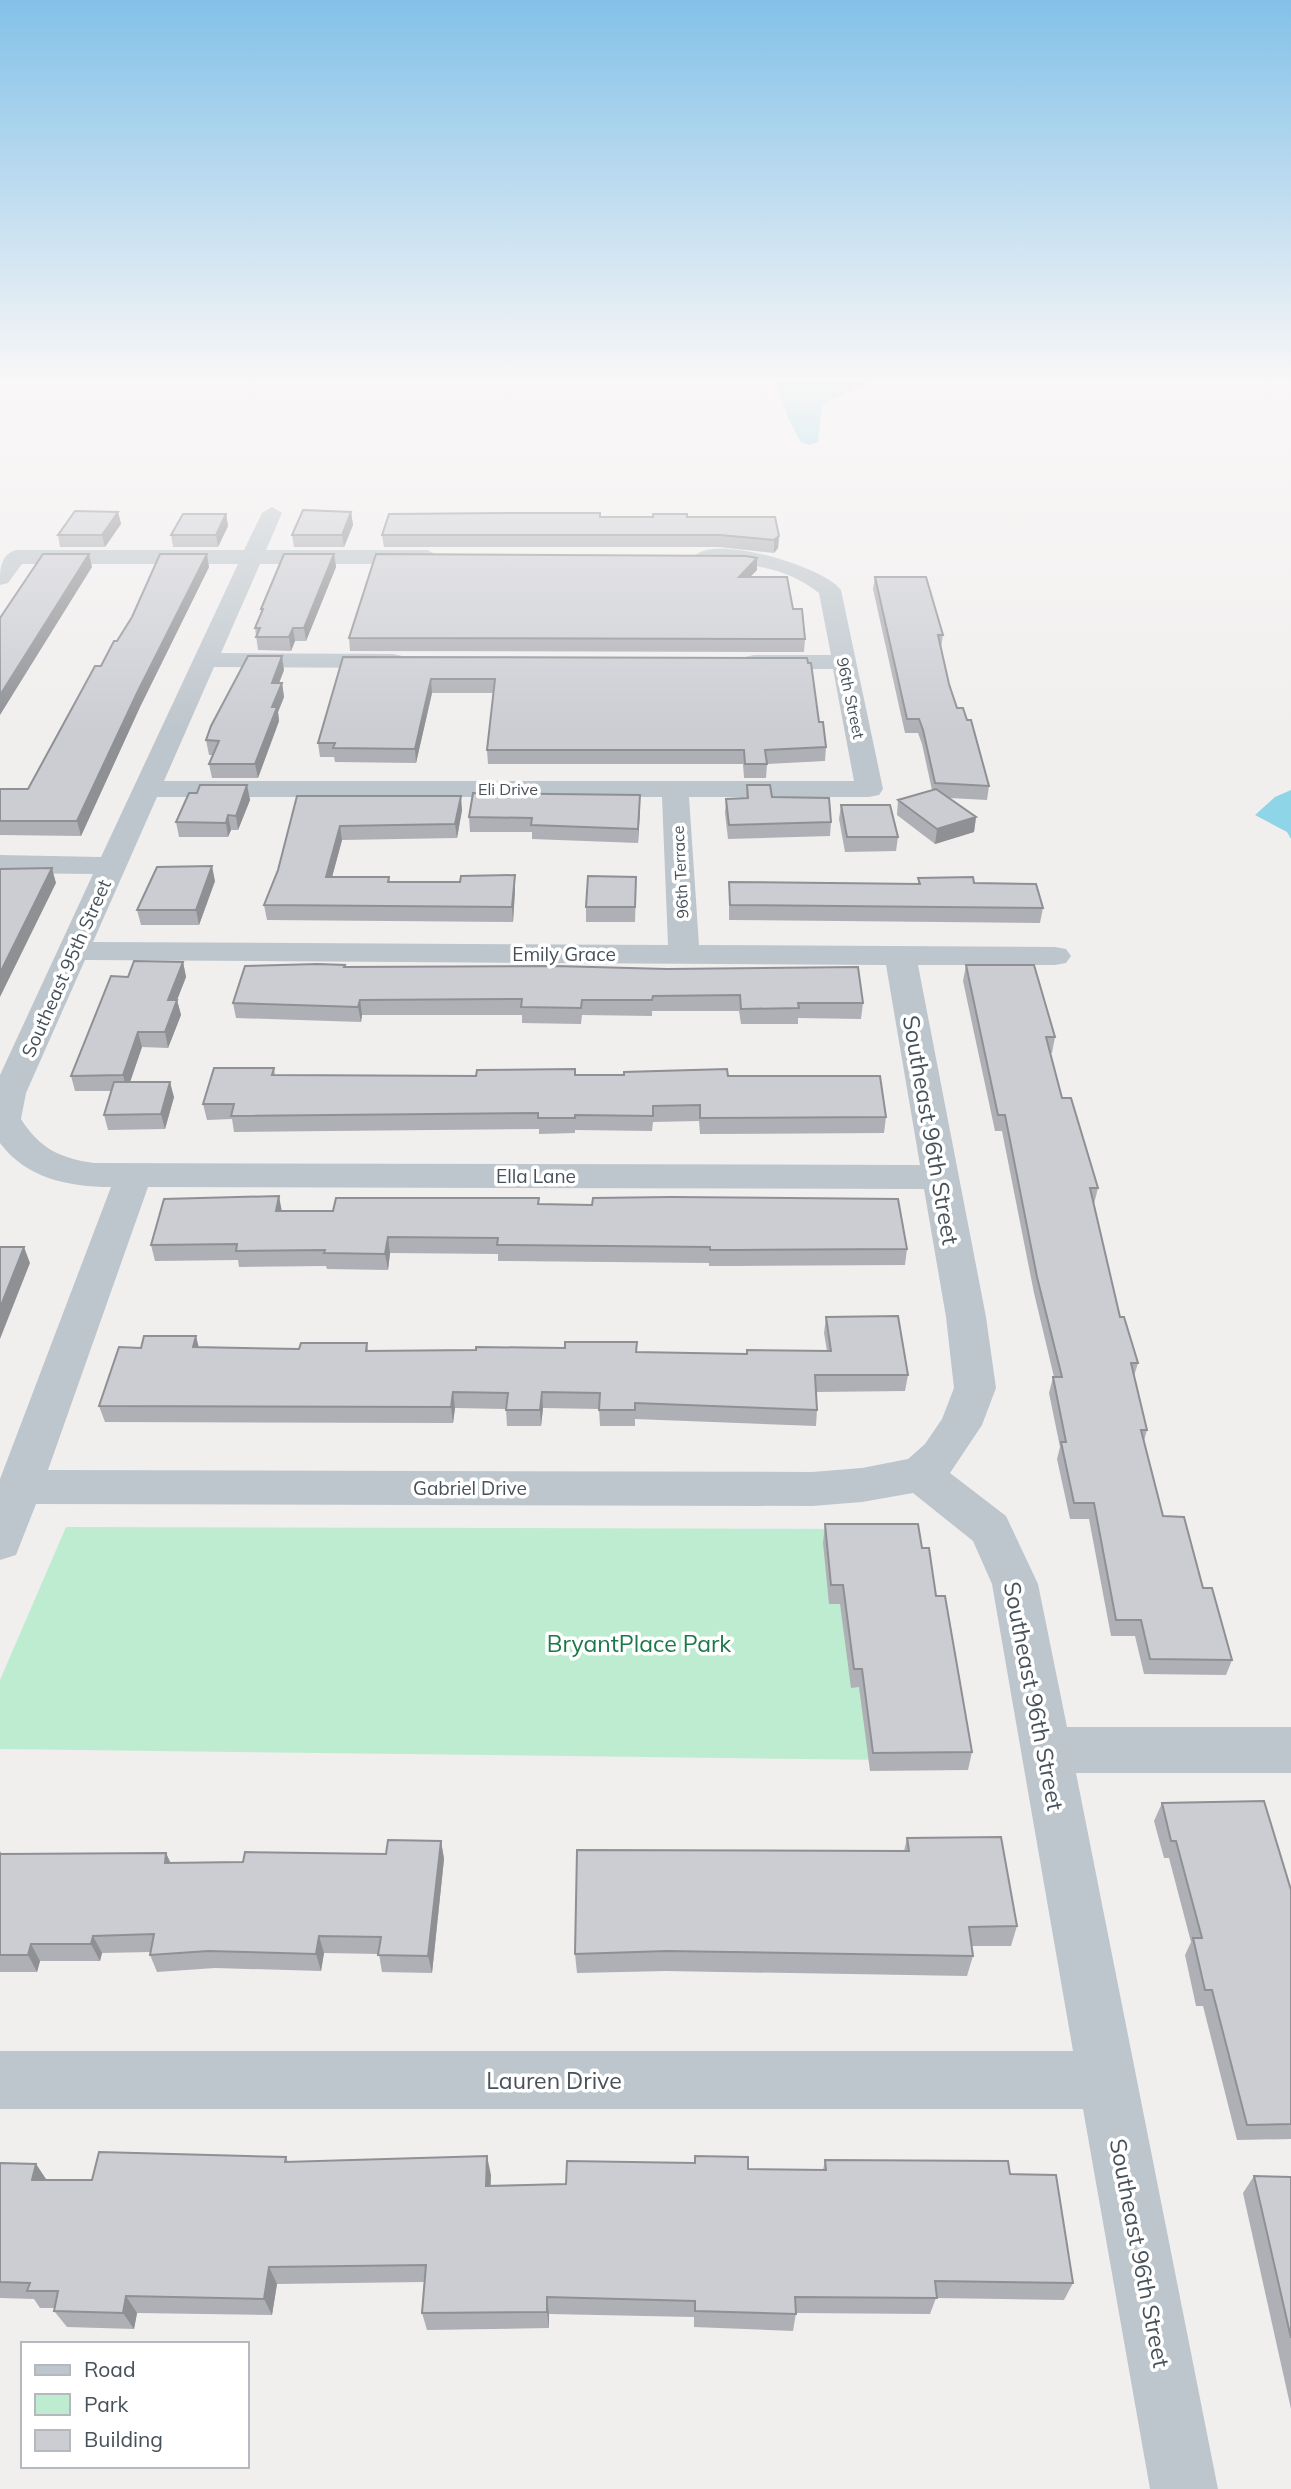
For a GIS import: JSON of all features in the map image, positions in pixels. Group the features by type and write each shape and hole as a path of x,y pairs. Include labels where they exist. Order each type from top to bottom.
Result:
{"street":[{"name":"Southeast 95th Street","path":"134,1175 94,1175 41,1162 27,1156 3,1119 9,1093 272,513"},
{"path":"0,578 16,557 444,557"},
{"name":"96th Street","path":"678,557 759,559 787,564 814,577 830,590 869,789"},
{"path":"205,660 413,661"},
{"path":"732,662 843,662"},
{"name":"Eli Drive","path":"146,789 869,789"},
{"name":"96th Terrace","path":"676,789 684,954"},
{"path":"0,864 111,866"},
{"name":"Emily Grace","path":"73,951 1055,956"},
{"name":"Southeast 96th Street","path":"900,955 938,1177 968,1329 975,1388 961,1425 940,1456 920,1474 990,1529 1015,1584 1184,2489"},
{"path":"0,1542 134,1175"},
{"name":"Ella Lane","path":"134,1175 938,1177"},
{"name":"Gabriel Drive","path":"18,1487 812,1489 862,1486 920,1474"},
{"path":"1046,1750 1291,1750"},
{"name":"Lauren Drive","path":"0,2080 1108,2080"}],"green space":[{"name":"BryantPlace Park","path":"66,1527 869,1529 893,1760 0,1749 0,1680"}],"water":[{"path":"1291,790 1291,839 1287,832 1255,815 1275,797"}],"building":[{"path":"303,510 351,512 342,535 292,535"},
{"path":"75,511 118,512 102,535 58,535"},
{"path":"600,513 600,517 687,514 687,517 775,517 779,536 774,540 720,535 382,535 389,514"},
{"path":"183,514 226,514 216,535 171,535"},
{"path":"43,554 89,554 0,695 0,618"},
{"path":"160,554 207,554 77,821 0,821 0,789 28,789 95,666 101,666 114,641 117,641 132,617"},
{"path":"284,554 334,554 304,628 293,628 289,637 256,637 260,628 255,628 261,609"},
{"path":"376,554 757,558 739,577 787,577 793,609 802,609 805,639 349,638"},
{"path":"875,577 926,577 943,635 938,635 949,684 957,708 963,708 967,720 971,720 989,786 935,783 919,719 907,719"},
{"path":"248,656 282,656 272,683 282,683 272,707 277,707 255,764 209,764 219,741 206,740 211,726"},
{"path":"343,657 807,658 808,663 811,663 819,722 823,722 826,747 765,750 767,764 745,764 744,750 487,750 495,679 431,679 415,749 333,748 335,743 318,743"},
{"path":"200,785 247,785 236,816 228,815 226,823 176,822 189,793 197,793"},
{"path":"747,785 770,785 772,797 829,798 831,822 729,825 726,799 748,798"},
{"path":"936,789 976,817 937,829 898,800"},
{"path":"473,793 640,795 638,829 531,825 532,818 469,817"},
{"path":"297,796 461,796 455,824 340,826 326,877 389,877 388,882 460,882 461,876 515,875 512,907 264,905 278,870"},
{"path":"841,805 890,805 898,837 847,837"},
{"path":"212,866 196,910 137,910 157,867"},
{"path":"52,868 0,973 0,869"},
{"path":"588,876 636,877 635,907 586,907"},
{"path":"973,877 974,883 1036,884 1043,908 730,905 729,882 920,884 918,878"},
{"path":"134,961 183,962 168,1000 177,1000 165,1032 138,1032 123,1075 71,1076 111,976 128,977"},
{"path":"345,965 344,967 555,966 667,969 858,967 863,1003 798,1003 799,1008 741,1009 740,995 653,996 652,1000 582,1000 581,1008 521,1007 522,999 360,1000 358,1007 233,1003 245,966"},
{"path":"966,965 1034,965 1055,1037 1046,1037 1062,1098 1071,1098 1098,1188 1090,1188 1120,1317 1124,1317 1138,1363 1131,1363 1147,1430 1141,1430 1163,1516 1184,1517 1203,1588 1212,1588 1232,1660 1150,1659 1141,1620 1116,1620 1094,1503 1074,1503 1061,1442 1066,1442 1053,1377 1062,1377 1037,1277 1005,1115 998,1115"},
{"path":"214,1068 274,1068 272,1075 476,1076 477,1070 575,1069 575,1075 624,1075 624,1072 727,1069 728,1076 880,1076 886,1117 700,1118 700,1105 653,1106 653,1116 575,1115 575,1118 538,1118 538,1113 231,1116 234,1104 203,1104"},
{"path":"114,1082 170,1082 161,1114 104,1115"},
{"path":"279,1196 276,1211 333,1211 336,1198 539,1198 538,1204 592,1205 593,1198 898,1199 907,1249 710,1250 710,1247 497,1245 498,1238 388,1237 385,1254 324,1253 325,1250 236,1251 237,1244 151,1245 164,1199"},
{"path":"0,1247 24,1247 0,1308"},
{"path":"898,1316 908,1375 815,1375 817,1410 635,1403 635,1410 599,1410 600,1393 542,1392 540,1410 506,1410 508,1393 453,1392 451,1407 99,1406 119,1347 141,1348 144,1336 196,1336 193,1347 299,1349 301,1343 367,1343 366,1351 476,1350 476,1347 565,1348 565,1342 637,1342 636,1352 747,1354 747,1350 831,1351 826,1317"},
{"path":"825,1524 918,1524 922,1548 929,1548 936,1596 945,1596 972,1752 873,1753 862,1669 854,1669 843,1585 831,1585"},
{"path":"1264,1801 1291,1890 1291,2124 1247,2125 1212,1990 1205,1990 1193,1938 1202,1938 1176,1841 1171,1841 1162,1803"},
{"path":"1001,1837 1017,1926 969,1927 973,1956 667,1951 575,1954 577,1850 909,1851 907,1838"},
{"path":"388,1840 441,1841 428,1956 378,1955 381,1937 319,1936 316,1954 208,1951 150,1955 154,1934 93,1936 91,1944 31,1944 28,1955 0,1955 0,1854 166,1853 165,1863 243,1862 245,1852 386,1854"},
{"path":"99,2152 286,2157 285,2162 487,2156 486,2186 566,2184 567,2161 695,2163 695,2156 748,2157 748,2169 826,2170 825,2160 1008,2161 1010,2174 1056,2175 1073,2283 935,2281 937,2298 795,2297 796,2314 695,2311 695,2301 547,2297 547,2312 422,2313 426,2265 269,2267 264,2299 126,2296 123,2313 54,2311 58,2291 27,2291 30,2283 0,2282 0,2163 36,2164 32,2180 92,2180"},
{"path":"1254,2176 1291,2177 1291,2338"}]}
